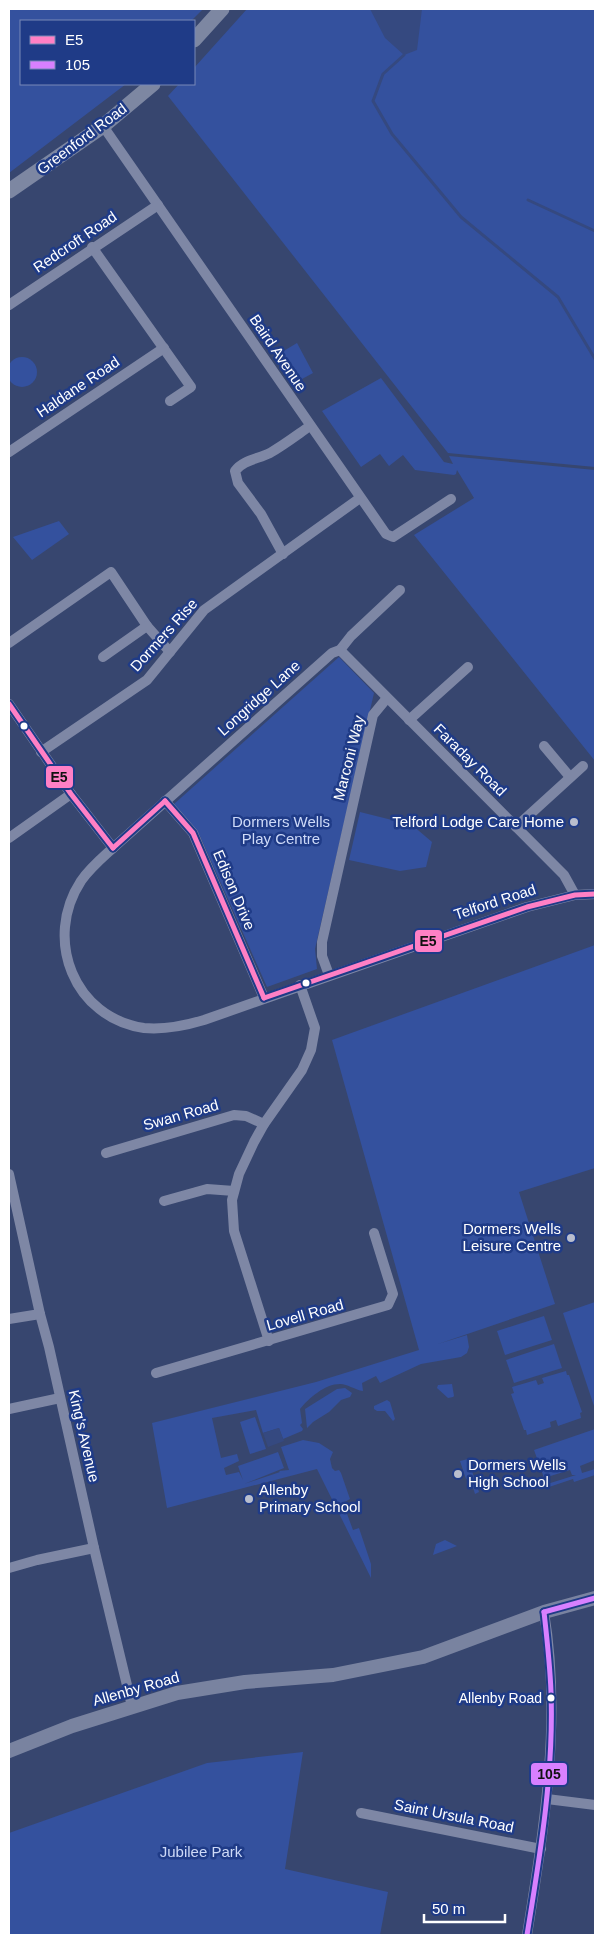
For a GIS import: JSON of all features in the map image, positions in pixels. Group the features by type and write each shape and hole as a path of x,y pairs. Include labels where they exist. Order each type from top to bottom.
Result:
{"main road":[{"path":"195,39 222,9"},
{"name":"Greenford Road","path":"9,191 103,126 151,85"}],"street":[{"name":"Baird Avenue","path":"103,126 386,534 393,537 450,499"},
{"name":"Redcroft Road","path":"9,304 158,205"},
{"path":"92,248 191,387 170,401"},
{"name":"Haldane Road","path":"9,452 164,348"},
{"path":"283,554 261,514 238,483 234,471 244,463 283,445 310,426"},
{"name":"Dormers Rise","path":"41,752 147,680 204,610 360,498"},
{"path":"9,643 111,572 147,626 170,652"},
{"name":"Longridge Lane","path":"113,848 332,653 340,650 351,636 400,590"},
{"path":"103,657 147,626"},
{"name":"Faraday Road","path":"340,650 564,876 575,894"},
{"path":"409,720 468,667"},
{"name":"Marconi Way","path":"329,975 322,956 322,942 373,715 387,698"},
{"path":"9,704 71,794 113,848"},
{"path":"544,746 570,777"},
{"path":"516,827 583,766"},
{"path":"9,838 71,794"},
{"name":"Edison Drive","path":"165,801 193,833 264,998"},
{"name":"Telford Road","path":"113,848 81,881 70,904 65,924 65,945 68,964 77,984 106,1013 124,1022 142,1027 160,1028 190,1024 527,907 575,894 595,894"},
{"path":"269,1341 234,1231 232,1209 234,1191 246,1157 264,1124 302,1070 314,1042 315,1028 300,985"},
{"name":"Swan Road","path":"106,1153 234,1115 246,1116 264,1124"},
{"name":"King's Avenue","path":"9,1174 132,1706"},
{"path":"164,1201 207,1189 234,1191"},
{"name":"Lovell Road","path":"156,1373 388,1305 393,1294 374,1233"},
{"path":"9,1319 40,1314"},
{"path":"9,1409 60,1398"},
{"path":"9,1568 94,1548"},
{"name":"Allenby Road","path":"9,1751 72,1726 177,1693 260,1680 333,1675 422,1657 544,1612 595,1598"},
{"path":"527,1935 547,1799 551,1714 549,1660 544,1612"},
{"path":"547,1799 595,1805"},
{"name":"Saint Ursula Road","path":"361,1813 541,1849"}],"green space":[{"path":"9,9 203,9 192,20 20,20 20,85 125,85 9,173"},
{"path":"247,9 595,9 595,467 448,453 168,96 178,85 195,85 195,67"},
{"path":"297,343 313,373 302,379 282,352"},
{"path":"22,357 33,361 37,372 33,383 22,387 11,383 7,372 11,361"},
{"path":"381,378 444,462 453,464 449,456 595,470 595,761 414,535 474,498 457,470 454,475 415,470 403,455 389,466 380,454 361,467 322,411"},
{"path":"59,521 69,534 32,560 13,537"},
{"name":"Dormers Wells Play Centre","path":"339,657 374,693 315,949 317,969 267,987 199,834 174,804"},
{"path":"360,812 412,825 432,842 426,867 400,871 349,860"},
{"path":"595,945 595,1168 519,1192 555,1304 438,1344 467,1335 469,1347 467,1353 461,1357 421,1364 380,1383 376,1376 362,1383 363,1391 340,1384 329,1386 313,1396 300,1409 302,1431 283,1439 279,1428 263,1433 256,1410 212,1418 221,1458 237,1454 239,1461 224,1468 226,1475 239,1472 243,1480 238,1466 278,1452 284,1468 244,1484 279,1471 289,1470 281,1447 303,1440 319,1443 333,1452 330,1459 332,1468 335,1471 339,1470 341,1473 350,1499 343,1503 353,1530 359,1528 371,1564 371,1578 317,1469 167,1508 152,1423 316,1382 419,1350 332,1040"},
{"path":"595,1302 595,1409 563,1313"},
{"path":"544,1316 552,1340 505,1355 497,1331"},
{"path":"554,1344 562,1368 514,1383 506,1360"},
{"path":"566,1371 582,1412 580,1413 581,1418 558,1426 556,1420 550,1422 551,1427 527,1435 511,1394 514,1393 512,1387 536,1380 538,1385 544,1383 542,1378"},
{"path":"452,1384 453,1397 448,1398 437,1388 438,1385"},
{"path":"345,1388 352,1393 350,1397 341,1400 329,1412 307,1428 305,1409 337,1389"},
{"path":"387,1400 390,1402 395,1419 393,1421 385,1411 374,1409 374,1406"},
{"path":"255,1417 266,1449 250,1454 240,1422"},
{"path":"595,1429 595,1460 580,1466 582,1473 595,1469 595,1475 574,1482 573,1479 546,1488 544,1485 576,1475 572,1475 570,1470 544,1478 534,1450"},
{"path":"468,1459 479,1492 475,1494 470,1478 466,1479 460,1461"},
{"path":"445,1540 457,1546 433,1555 436,1544"},
{"name":"Jubilee Park","path":"303,1752 285,1869 388,1892 380,1935 9,1935 9,1833 207,1763"}],"shaded area":[{"path":"370,9 422,9 417,50 404,55 385,38"},
{"path":"279,1428 284,1441 268,1447 263,1433"}],"waterway":[{"path":"404,55 383,74 373,101 392,134 461,217 558,297 595,359"},
{"path":"528,200 595,231"}],"transit line":[{"name":"E5","path":"9,704 71,794 113,848"},
{"name":"E5","path":"165,801 193,833 264,998"},
{"name":"E5","path":"113,848 165,801"},
{"name":"E5","path":"264,998 527,907 575,895 595,894"},
{"name":"105","path":"544,1612 595,1598"},
{"name":"105","path":"527,1935 545,1814 550,1753 551,1692 544,1612"}],"place":[{"name":"Telford Lodge Care Home","path":"574,822"},
{"name":"Dormers Wells Leisure Centre","path":"571,1238"},
{"name":"Dormers Wells High School","path":"458,1474"},
{"name":"Allenby Primary School","path":"249,1499"},
{"name":"Allenby Road","path":"551,1698"}]}
